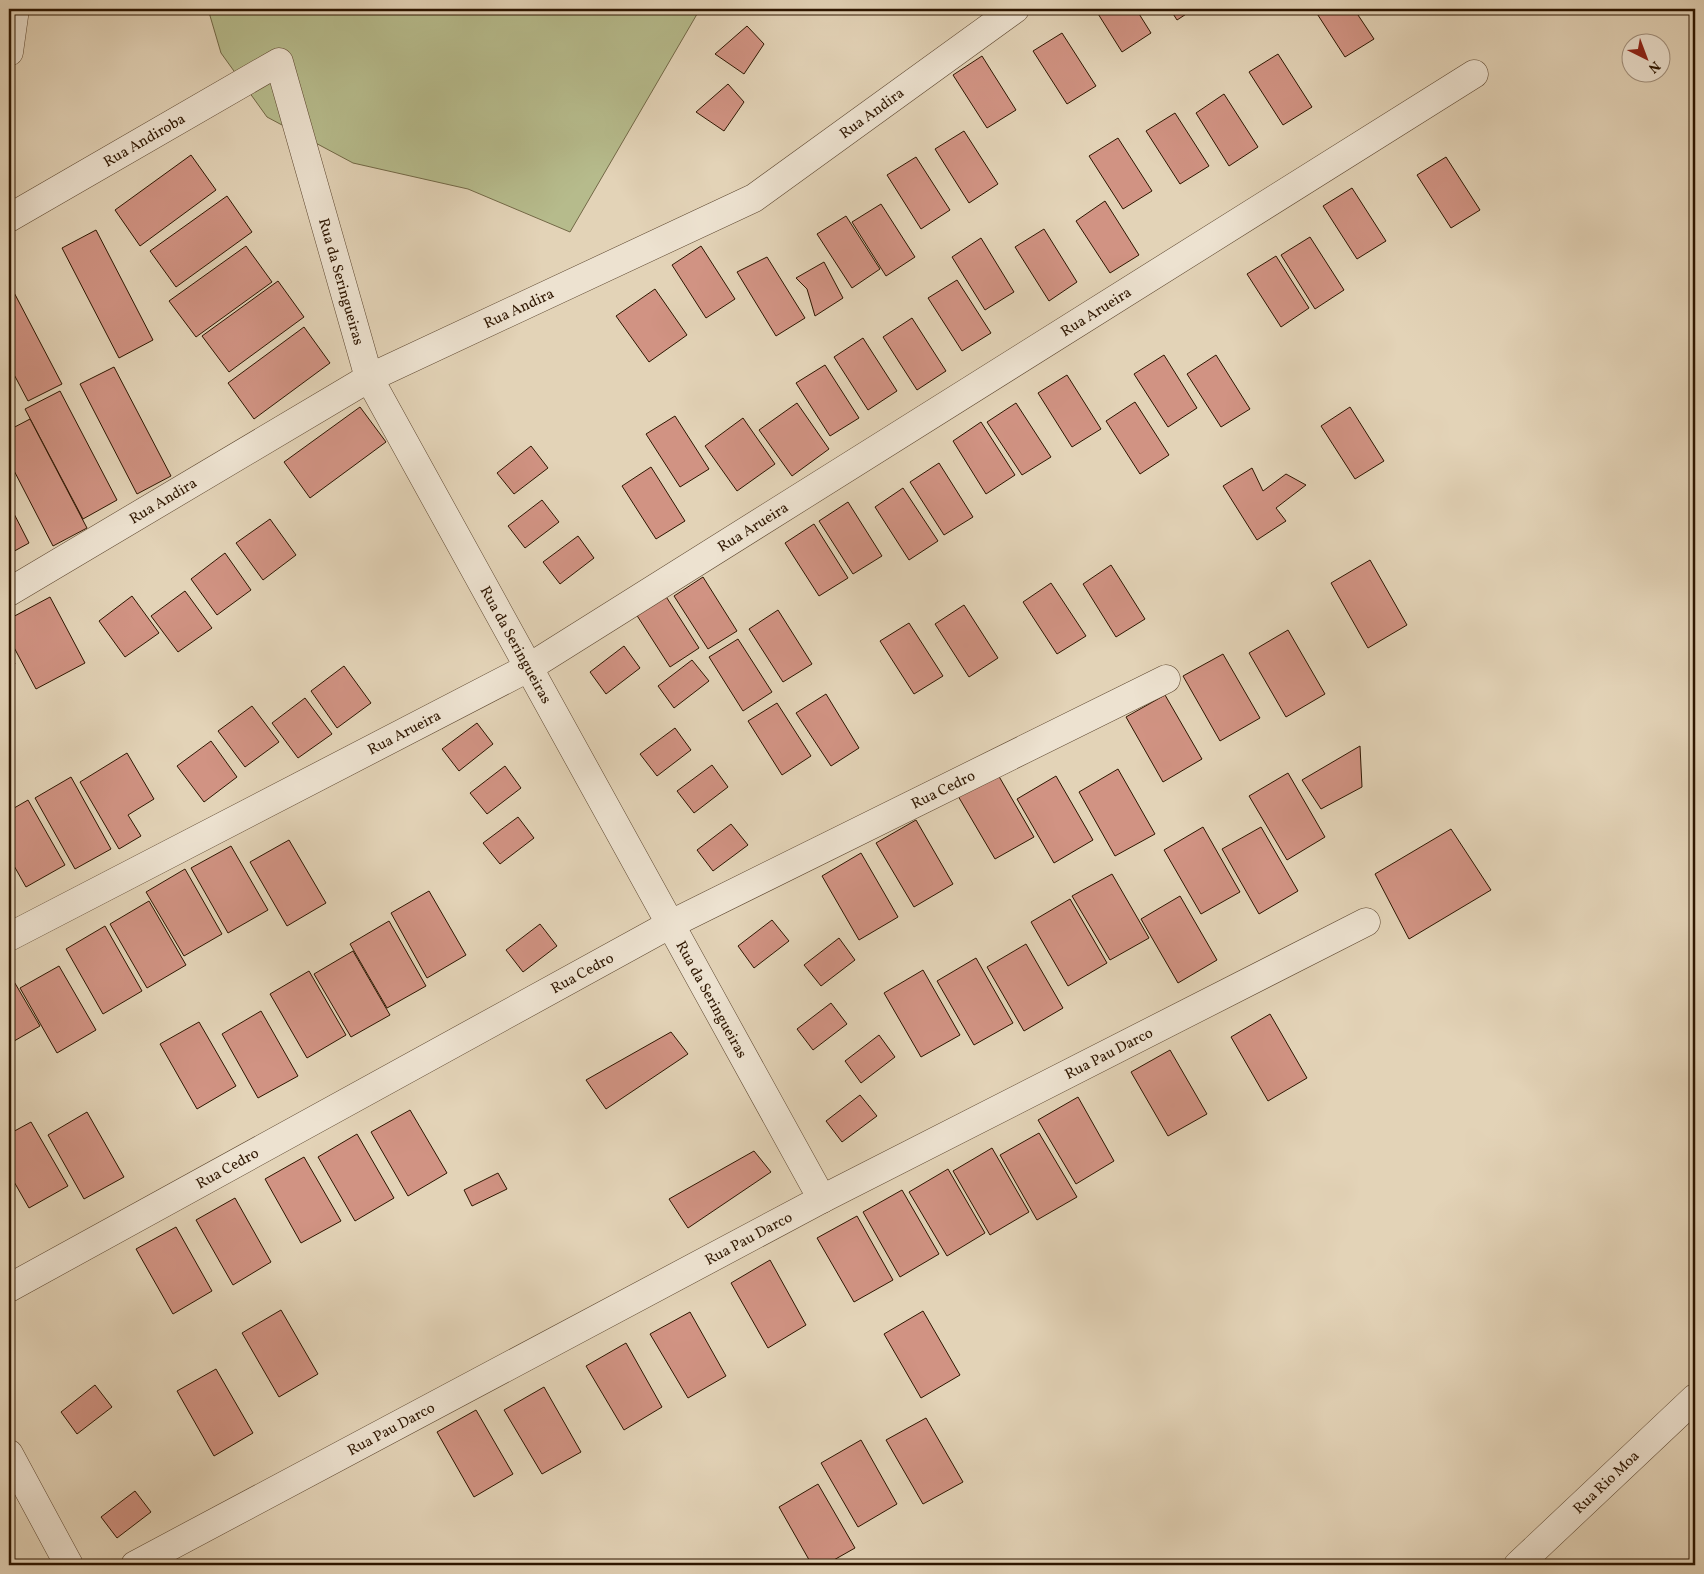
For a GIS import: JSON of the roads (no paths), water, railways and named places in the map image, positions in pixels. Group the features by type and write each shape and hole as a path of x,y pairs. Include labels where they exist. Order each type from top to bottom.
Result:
{"street":[{"path":"9,52 15,9"},
{"name":"Rua Andira","path":"9,592 369,378 754,198 1015,9"},
{"name":"Rua da Seringueiras","path":"279,62 369,378 669,925 822,1198"},
{"name":"Rua Andiroba","path":"9,218 279,62"},
{"name":"Rua Arueira","path":"9,937 528,668 1474,74"},
{"name":"Rua Cedro","path":"9,1288 669,925 1166,678"},
{"name":"Rua Pau Darco","path":"135,1565 822,1198 1366,922"},
{"name":"Rua Rio Moa","path":"1518,1565 1695,1398"},
{"path":"9,1454 69,1565"}]}
